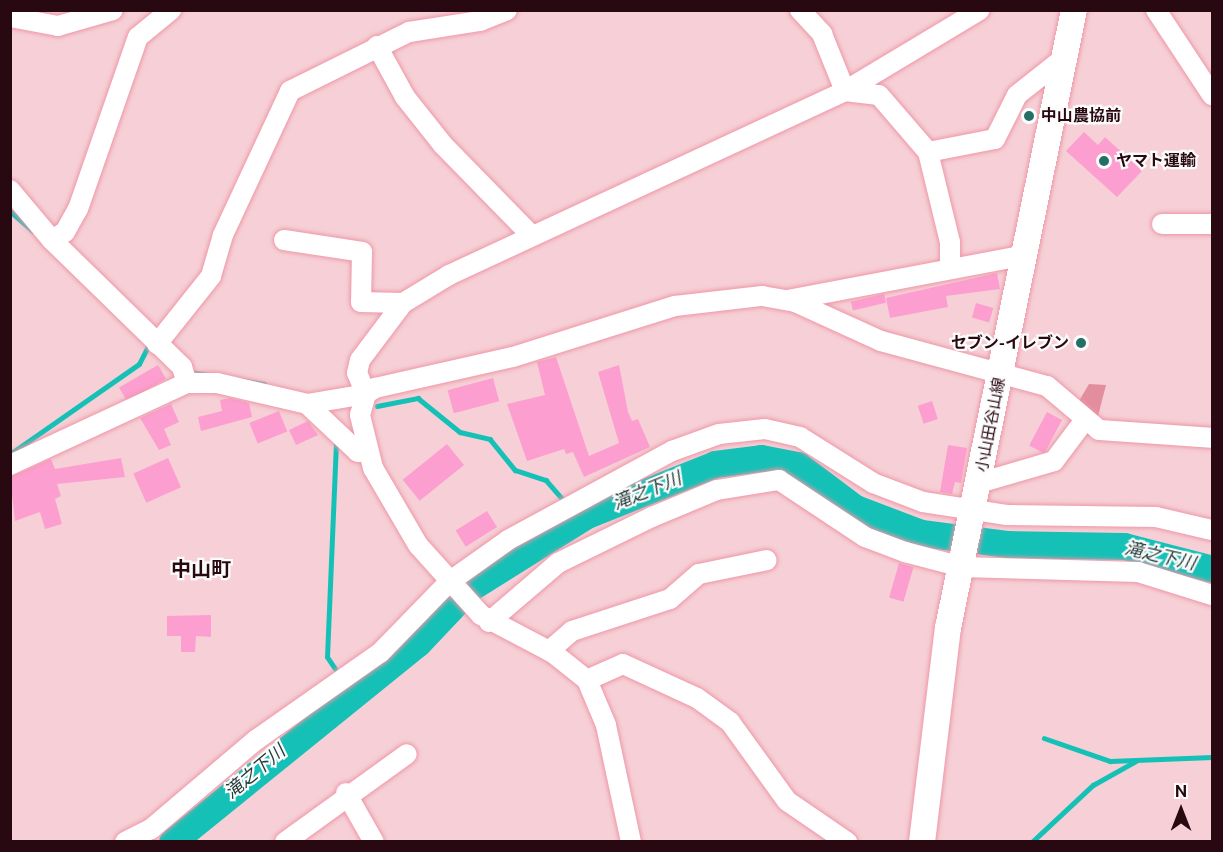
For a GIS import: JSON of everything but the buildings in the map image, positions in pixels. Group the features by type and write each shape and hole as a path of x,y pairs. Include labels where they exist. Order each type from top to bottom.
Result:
{"main road":[{"name":"小山田谷山線","path":"922,842 946,639 1001,374 1059,62 1074,10"}],"street":[{"path":"10,17 58,26 113,10"},
{"path":"52,240 64,232 78,209 138,37 171,10"},
{"path":"156,344 211,276 223,235 290,91 377,46 429,25 480,21 507,10"},
{"path":"800,10 822,34 845,92"},
{"path":"631,842 606,725 587,680 549,651 485,618 451,584 408,530 366,452 360,415 366,394 357,373 360,360 403,303 532,236 845,92 980,10"},
{"path":"1156,10 1212,95"},
{"path":"377,46 405,97 443,145 532,236"},
{"path":"928,152 995,139 1017,95 1059,62"},
{"path":"845,92 879,95 928,152 950,269"},
{"path":"10,190 52,240 185,376 307,404 366,394 386,383 513,357 675,306 732,297 787,300 1022,256"},
{"path":"1162,224 1212,224"},
{"path":"284,240 362,252 361,302 403,303"},
{"path":"787,300 881,341 1047,386 1084,421 1122,434 1212,438"},
{"path":"10,465 185,376"},
{"path":"307,404 358,452 366,452"},
{"path":"979,483 1054,461 1084,421"},
{"path":"125,842 151,829 256,740 380,653 451,584 558,510 672,451 718,434 765,429 814,442 896,493 973,515 1155,518 1212,530"},
{"path":"485,618 558,563 652,517 717,490 758,481 779,480 865,537 963,564 1110,569 1212,595"},
{"path":"549,651 573,631 670,599 699,574 767,560"},
{"path":"587,680 623,664 698,698 730,722 787,801 847,842"},
{"path":"285,842 346,793 407,754"},
{"path":"346,793 374,842"}],"shaded area":[{"path":"1089,384 1106,385 1098,416 1079,401"}],"waterway":[{"path":"10,211 33,231"},
{"path":"10,454 139,364 148,346"},
{"path":"190,372 264,384"},
{"path":"377,406 418,398 460,432 490,439 515,470 546,480 567,504"},
{"path":"335,669 327,657 336,445"},
{"name":"滝之下川","path":"172,842 418,643 470,588 587,515 715,464 761,458 798,465 855,508 921,533 1008,544 1124,546 1212,569"},
{"path":"572,510 580,520"},
{"path":"348,690 350,694"},
{"path":"1044,738 1110,761 1212,757"},
{"path":"1032,842 1093,785 1136,761"}],"place":[{"name":"中山農協前","path":"1029,116"},
{"name":"ヤマト運輸","path":"1104,161"},
{"name":"セブン-イレブン","path":"1081,343"}],"district":[{"name":"中山町","path":"201,569"}]}
